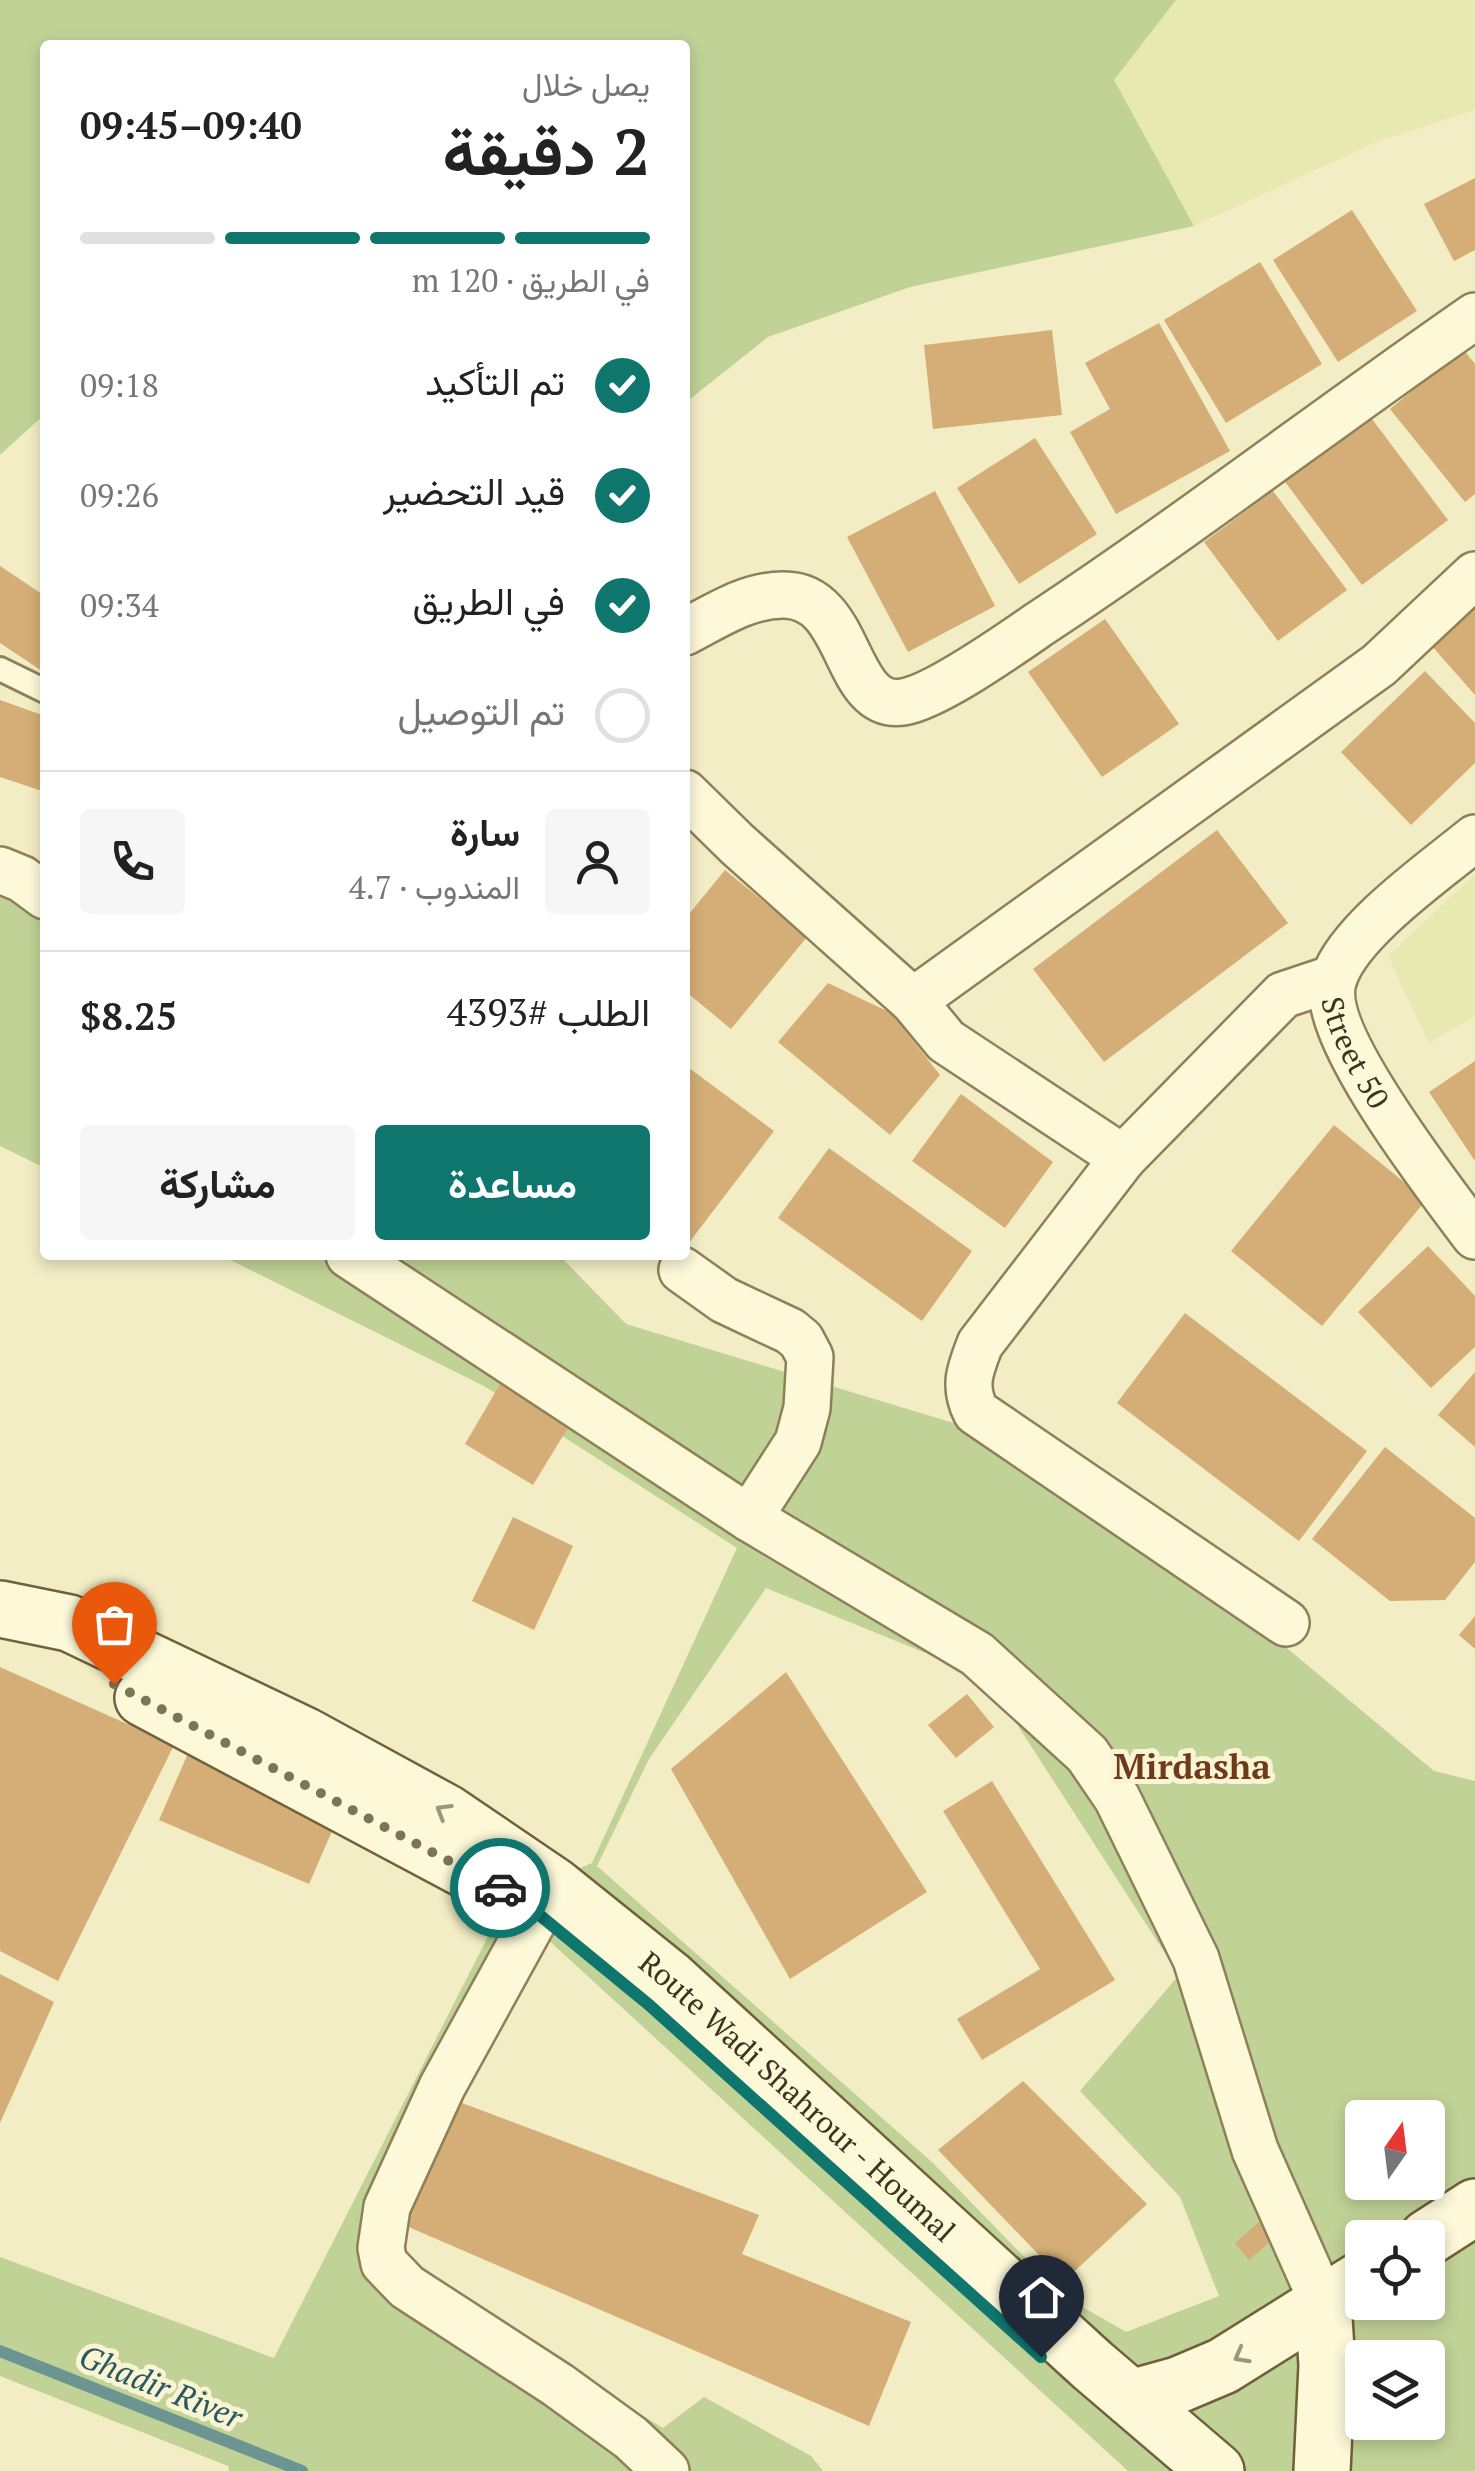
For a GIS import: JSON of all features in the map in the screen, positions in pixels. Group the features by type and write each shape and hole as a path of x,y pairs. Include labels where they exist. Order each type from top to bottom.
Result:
{"main road":[{"path":"0,1610 69,1624 293,1753 447,1813 545,1899 648,2004 1028,2325 1131,2398 1216,2471"},
{"path":"1445,2226 1475,2207"},
{"path":"1131,2398 1178,2385 1223,2366 1343,2291"},
{"path":"1322,2471 1328,2365 1343,2291"},
{"path":"1028,2325 1166,2471"}],"street":[{"path":"690,629 742,602 786,594 814,604 834,623 861,680 876,698 908,701 991,657 1093,589 1475,316"},
{"path":"912,1001 1379,665 1475,575"},
{"path":"690,798 912,1001 946,1040 1123,1158"},
{"name":"Street 50","path":"1475,838 1370,926 1334,978 1332,996 1341,1032 1372,1088 1475,1236"},
{"path":"0,870 40,890"},
{"path":"1286,1622 976,1412 967,1393 968,1373 980,1344 1123,1158 1283,996 1334,978"},
{"path":"357,1260 749,1518 977,1654 1087,1754 1117,1798 1196,1960 1255,2150 1343,2291"},
{"path":"682,1270 724,1300 790,1331 801,1340 810,1357 806,1408 798,1442 749,1518"},
{"path":"545,1899 442,2087 387,2207 381,2248 384,2262 407,2286 558,2385 631,2438 666,2471"}],"lane":[{"path":"0,669 40,689"}],"green space":[{"path":"0,0 1176,0 1114,80 1194,226 910,287 768,337 690,399 690,40 40,40 40,419 0,455"},
{"path":"1176,0 1475,0 1475,110 1376,142 1194,226 1113,80"},
{"path":"1475,874 1475,1016 1429,1043 1388,956"},
{"path":"40,881 40,1166 0,1146 0,893"},
{"path":"230,1260 564,1260 626,1324 990,1434 1215,1588 1434,1771 1475,1781 1475,2471 1128,2471 545,1937 385,2231 432,2288 663,2428 704,2397 811,2456 823,2471 229,2471 228,2466 0,2376 0,2257 274,2358 506,1901 592,1863 737,1548 484,1386","holes":["766,1588 987,1678 1179,1975 1080,2091 1180,2197 1219,2296 1126,2332 1060,2294 933,2163 597,1866 649,1759"]}],"building":[{"path":"1475,178 1475,250 1454,261 1424,204"},
{"path":"1352,210 1417,311 1338,362 1273,260"},
{"path":"1260,262 1322,364 1226,423 1164,320"},
{"path":"1159,323 1230,451 1116,514 1070,432 1110,409 1085,363"},
{"path":"1052,330 1062,415 933,429 924,345"},
{"path":"1463,349 1475,364 1475,494 1465,502 1390,409"},
{"path":"1369,415 1448,520 1362,585 1283,479"},
{"path":"1035,438 1097,534 1019,584 957,488"},
{"path":"935,491 995,606 908,652 847,537"},
{"path":"1273,491 1347,590 1278,641 1204,542"},
{"path":"0,566 40,593 40,670 0,643"},
{"path":"1475,607 1475,695 1431,645"},
{"path":"1105,619 1179,724 1102,777 1028,672"},
{"path":"1425,671 1475,723 1475,763 1411,825 1341,752"},
{"path":"0,700 40,714 40,790 0,777"},
{"path":"1217,830 1288,923 1104,1062 1033,969"},
{"path":"725,870 807,937 731,1029 690,995 690,913"},
{"path":"828,983 891,1013 940,1075 890,1135 778,1042"},
{"path":"1475,1061 1475,1161 1429,1092"},
{"path":"690,1069 774,1131 690,1241"},
{"path":"961,1094 1053,1162 1005,1228 912,1161"},
{"path":"1334,1125 1426,1200 1322,1326 1231,1251"},
{"path":"829,1148 972,1251 922,1321 778,1218"},
{"path":"1428,1246 1475,1296 1475,1347 1431,1388 1358,1312"},
{"path":"1185,1313 1367,1451 1299,1541 1117,1403"},
{"path":"1475,1372 1475,1447 1438,1415"},
{"path":"503,1379 572,1421 533,1485 465,1444"},
{"path":"1385,1447 1475,1518 1475,1562 1445,1600 1390,1601 1312,1539"},
{"path":"513,1517 573,1546 534,1630 472,1601"},
{"path":"1475,1616 1475,1649 1459,1635"},
{"path":"0,1667 174,1745 58,1981 0,1951"},
{"path":"786,1672 927,1892 790,1979 671,1769"},
{"path":"967,1694 994,1727 956,1758 928,1725"},
{"path":"189,1751 339,1815 309,1884 159,1820"},
{"path":"992,1781 1115,1980 982,2060 957,2019 1040,1969 943,1811"},
{"path":"0,1974 54,2002 0,2123"},
{"path":"1023,2081 1147,2204 1064,2281 938,2150"},
{"path":"462,2103 759,2215 742,2254 911,2322 869,2426 397,2222"},
{"path":"1259,2222 1273,2239 1249,2260 1235,2243"}],"waterway":[{"name":"Ghadir River","path":"0,2351 302,2471"}],"way so far":[{"path":"114,1684 500,1888"}],"district":[{"name":"Mirdasha","path":"1192,1766"}],"route":[{"path":"500,1888 537,1913 648,2004 1041,2357"}]}
